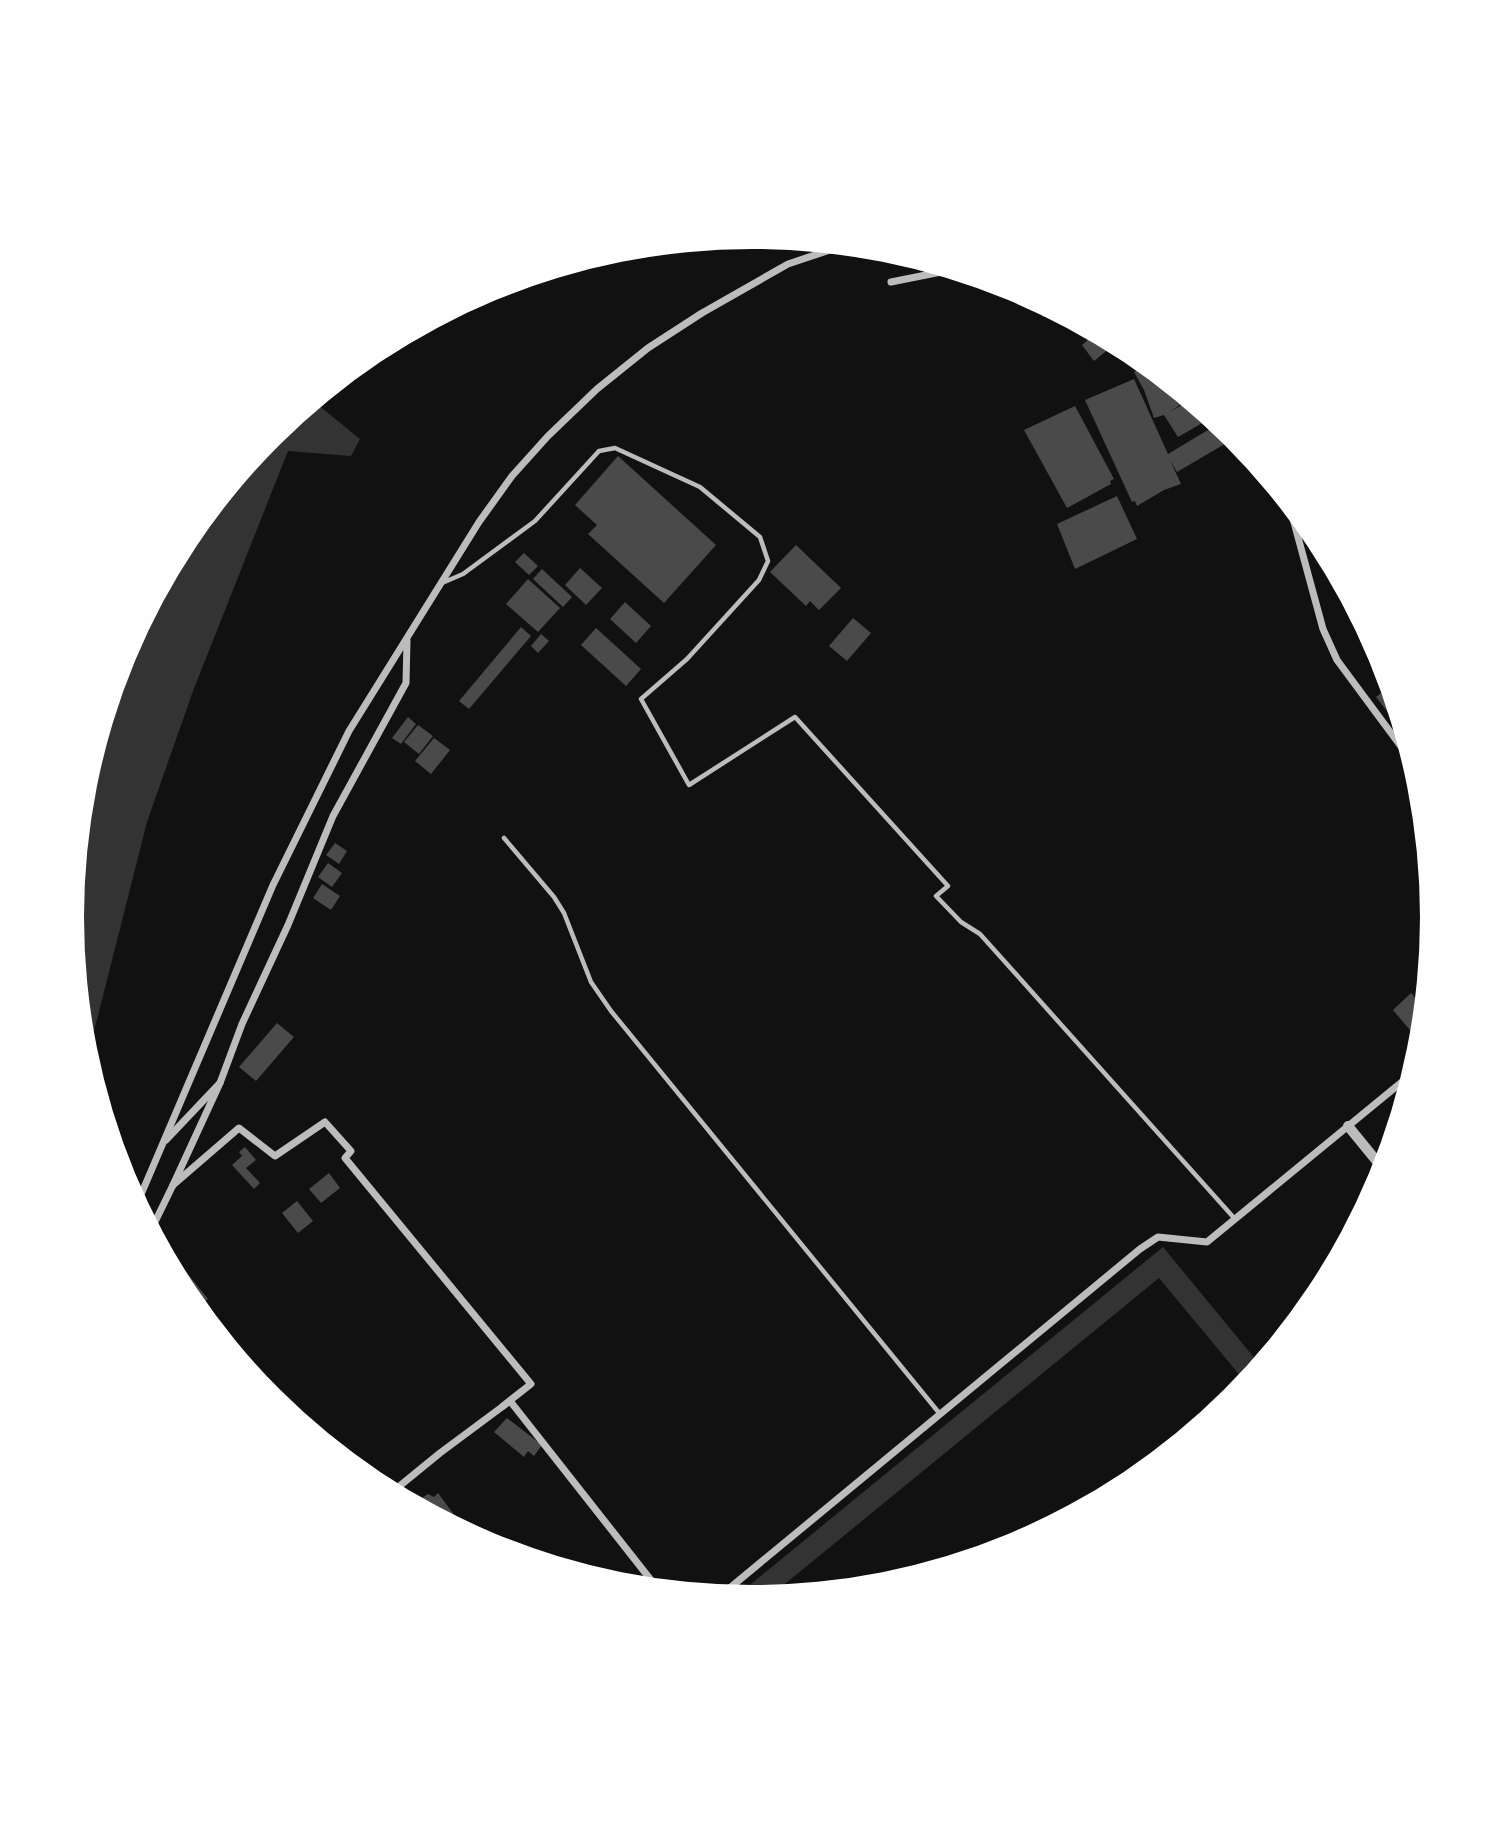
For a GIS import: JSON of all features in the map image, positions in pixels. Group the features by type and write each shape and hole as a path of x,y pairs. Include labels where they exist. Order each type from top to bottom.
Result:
{"street":[{"path":"143,1191 273,885 349,731 479,522 512,476 548,436 597,389 648,348 722,301 788,264 820,253"},
{"path":"891,282 932,274"},
{"path":"1296,530 1323,629 1337,660 1397,741"},
{"path":"156,1220 220,1083 242,1024 288,925 333,816 406,683 407,640"},
{"path":"163,1144 220,1083"},
{"path":"732,1586 1158,1237 1207,1242 1400,1084"},
{"path":"173,1185 239,1128 275,1156 325,1122 351,1151 345,1158 531,1384 503,1406"},
{"path":"1348,1126 1376,1160"},
{"path":"400,1486 510,1401 649,1578"}],"lane":[{"path":"442,583 463,573 535,521 599,451 615,448 700,487 760,537 768,561 759,580 723,620 687,659 641,699 689,785 795,717 948,886 936,896 961,922 980,934 1235,1219"},
{"path":"504,838 554,897 564,913 591,982 611,1011 940,1414"}],"shaded area":[{"path":"321,408 360,439 351,456 288,451 193,691 147,822 94,1031 85,962 85,874 97,788 119,703 153,622 197,547 250,477"},
{"path":"1163,1247 1255,1359 1240,1375 1159,1278 783,1585 749,1586"}],"building":[{"path":"1088,340 1106,351 1094,361 1082,345"},
{"path":"1134,372 1180,405 1170,412 1181,405 1202,423 1178,437 1164,415 1154,418"},
{"path":"1134,379 1168,454 1209,430 1224,444 1177,472 1170,460 1181,484 1164,490 1137,506 1135,501 1132,502 1085,400"},
{"path":"1075,406 1114,479 1110,481 1111,484 1067,508 1024,430"},
{"path":"618,456 716,545 664,603 588,534 597,525 575,505"},
{"path":"1117,496 1137,539 1075,569 1057,524"},
{"path":"796,545 841,588 819,610 810,601 806,606 770,572"},
{"path":"524,553 538,566 529,575 515,562"},
{"path":"580,568 602,588 586,605 565,585"},
{"path":"542,569 572,597 563,607 533,579"},
{"path":"528,579 560,608 538,632 506,604"},
{"path":"625,602 651,626 636,643 610,619"},
{"path":"853,618 871,633 847,661 829,646"},
{"path":"521,627 531,636 469,709 459,701"},
{"path":"596,628 641,669 626,686 581,645"},
{"path":"541,634 549,641 538,653 531,646"},
{"path":"1382,692 1389,714 1376,697"},
{"path":"408,717 416,724 401,744 392,738"},
{"path":"418,725 433,736 419,754 404,742"},
{"path":"434,738 450,750 431,774 415,761"},
{"path":"335,843 347,851 339,864 326,855"},
{"path":"328,863 342,873 332,887 318,877"},
{"path":"322,884 340,896 331,910 313,898"},
{"path":"1411,993 1416,998 1411,1031 1393,1010"},
{"path":"277,1023 294,1037 256,1081 239,1067"},
{"path":"245,1147 256,1160 246,1168 260,1183 254,1189 232,1165 242,1156 239,1152"},
{"path":"329,1173 340,1188 321,1203 309,1189"},
{"path":"297,1201 313,1221 298,1233 282,1213"},
{"path":"187,1273 208,1299 205,1301"},
{"path":"507,1418 542,1445 534,1456 528,1451 524,1457 494,1432"},
{"path":"438,1493 455,1516 421,1499 428,1494 434,1497"}]}
